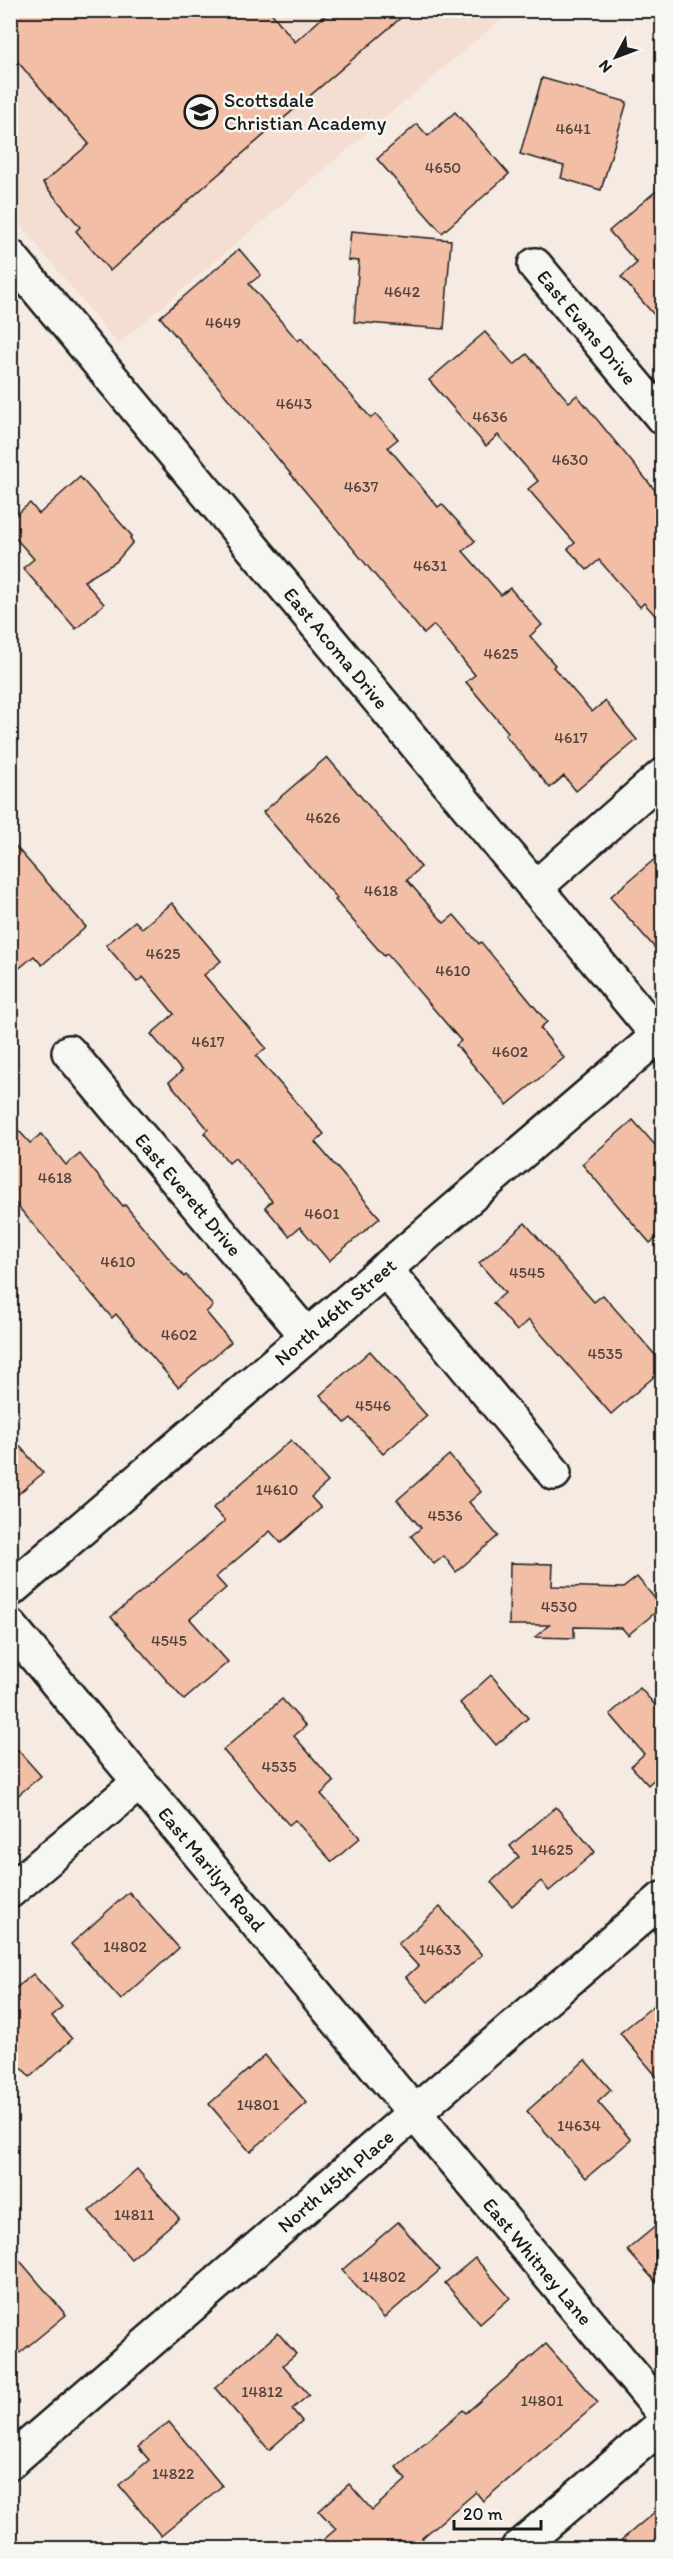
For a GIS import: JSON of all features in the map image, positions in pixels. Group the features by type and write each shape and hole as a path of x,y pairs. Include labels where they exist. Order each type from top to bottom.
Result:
{"street":[{"name":"East Acoma Drive","path":"10,256 661,1037"},
{"name":"East Evans Drive","path":"535,265 663,417"},
{"path":"535,888 663,776"},
{"name":"North 46th Street","path":"10,1590 385,1269 661,1037"},
{"name":"East Everett Drive","path":"69,1052 307,1336"},
{"path":"385,1269 554,1473"},
{"name":"East Marilyn Road","path":"10,1626 415,2112"},
{"path":"10,1892 140,1782"},
{"name":"North 45th Place","path":"10,2462 663,1899"},
{"name":"East Whitney Lane","path":"415,2112 663,2411"},
{"path":"518,2548 663,2425"}],"shaded area":[{"name":"Scottsdale Christian Academy","path":"10,11 511,11 118,344 11,214"}],"building":[{"path":"10,10 269,10 295,42 331,10 410,10 206,185 110,271 76,231 80,227 43,183 89,144 10,53"},
{"path":"542,78 627,102 601,190 561,178 564,166 520,154"},
{"path":"455,112 509,174 442,233 377,159 417,124 428,136"},
{"path":"663,185 663,325 621,277 637,263 609,231"},
{"path":"351,231 451,240 444,329 354,322 359,261 348,260"},
{"path":"239,249 261,275 249,284 298,341 301,338 371,418 376,414 398,439 388,447 438,507 442,504 475,541 463,551 501,595 510,588 542,625 530,636 555,665 553,667 592,712 605,701 637,740 576,791 564,776 550,788 505,735 508,732 466,682 475,675 434,625 424,634 160,317"},
{"path":"485,332 514,365 527,354 569,402 577,395 663,500 663,624 644,603 640,607 599,560 587,570 568,549 575,543 528,489 538,481 498,435 486,446 429,380"},
{"path":"80,477 132,536 130,538 133,542 116,562 84,581 104,604 76,629 23,568 34,559 10,532 10,520 30,503 39,514"},
{"path":"327,757 421,867 407,880 444,923 454,915 479,944 481,942 547,1022 540,1028 564,1058 507,1105 456,1045 461,1041 387,954 384,956 335,900 337,898 263,812"},
{"path":"10,840 86,927 42,965 34,956 10,976"},
{"path":"663,852 663,957 610,897"},
{"path":"172,903 221,961 204,975 266,1048 256,1056 324,1134 315,1142 380,1218 329,1261 300,1227 289,1236 265,1207 272,1201 235,1158 229,1163 204,1133 208,1129 169,1082 182,1071 151,1034 174,1014 143,977 137,982 106,945 135,921 142,928"},
{"path":"633,1120 663,1154 663,1233 650,1243 582,1164"},
{"path":"10,1121 30,1143 41,1134 66,1165 80,1154 184,1277 186,1275 213,1306 206,1312 231,1342 178,1387 116,1314 112,1318 10,1197"},
{"path":"525,1223 594,1302 603,1295 663,1364 663,1369 611,1414 529,1320 517,1331 493,1303 505,1293 479,1263"},
{"path":"370,1351 427,1416 383,1454 351,1418 345,1423 320,1395"},
{"path":"10,1435 43,1473 10,1501"},
{"path":"291,1440 328,1482 311,1497 321,1508 281,1543 270,1531 216,1577 226,1588 190,1619 228,1662 184,1700 111,1617 225,1521 213,1508"},
{"path":"449,1455 481,1492 469,1502 498,1536 456,1572 444,1556 434,1564 411,1536 421,1528 397,1500"},
{"path":"510,1563 553,1564 552,1586 623,1588 637,1577 662,1607 628,1635 622,1628 574,1627 574,1638 535,1637 549,1625 509,1625"},
{"path":"491,1675 528,1718 496,1745 460,1703"},
{"path":"640,1688 663,1714 663,1775 661,1773 648,1785 631,1766 644,1754 610,1714"},
{"path":"282,1699 306,1726 294,1736 334,1782 321,1794 360,1838 332,1862 295,1820 289,1825 223,1750"},
{"path":"10,1741 41,1776 10,1802"},
{"path":"556,1807 595,1852 549,1891 541,1881 512,1906 491,1882 519,1857 510,1846"},
{"path":"129,1892 179,1948 121,2000 71,1944"},
{"path":"440,1907 482,1955 428,2002 406,1977 418,1966 398,1944"},
{"path":"33,1974 62,2007 52,2016 72,2039 30,2077 10,2055 10,1993"},
{"path":"663,1998 663,2084 620,2033"},
{"path":"265,2055 307,2103 250,2152 209,2104"},
{"path":"585,2060 611,2090 598,2102 631,2140 586,2178 527,2111"},
{"path":"137,2169 179,2218 131,2259 89,2211"},
{"path":"663,2220 663,2290 627,2250"},
{"path":"398,2222 440,2270 384,2318 342,2270"},
{"path":"10,2249 66,2315 10,2361"},
{"path":"475,2258 510,2298 480,2324 445,2283"},
{"path":"278,2333 296,2354 283,2365 309,2395 292,2409 302,2421 269,2450 215,2388"},
{"path":"546,2344 598,2403 483,2501 476,2492 422,2538 431,2548 314,2548 336,2529 319,2511 349,2484 372,2510 406,2480 396,2467 463,2410 466,2413"},
{"path":"169,2422 222,2486 161,2536 119,2485 149,2460 138,2447"},
{"path":"663,2505 663,2548 612,2548"}],"place":[{"name":"Scottsdale Christian Academy","path":"201,112"}]}
